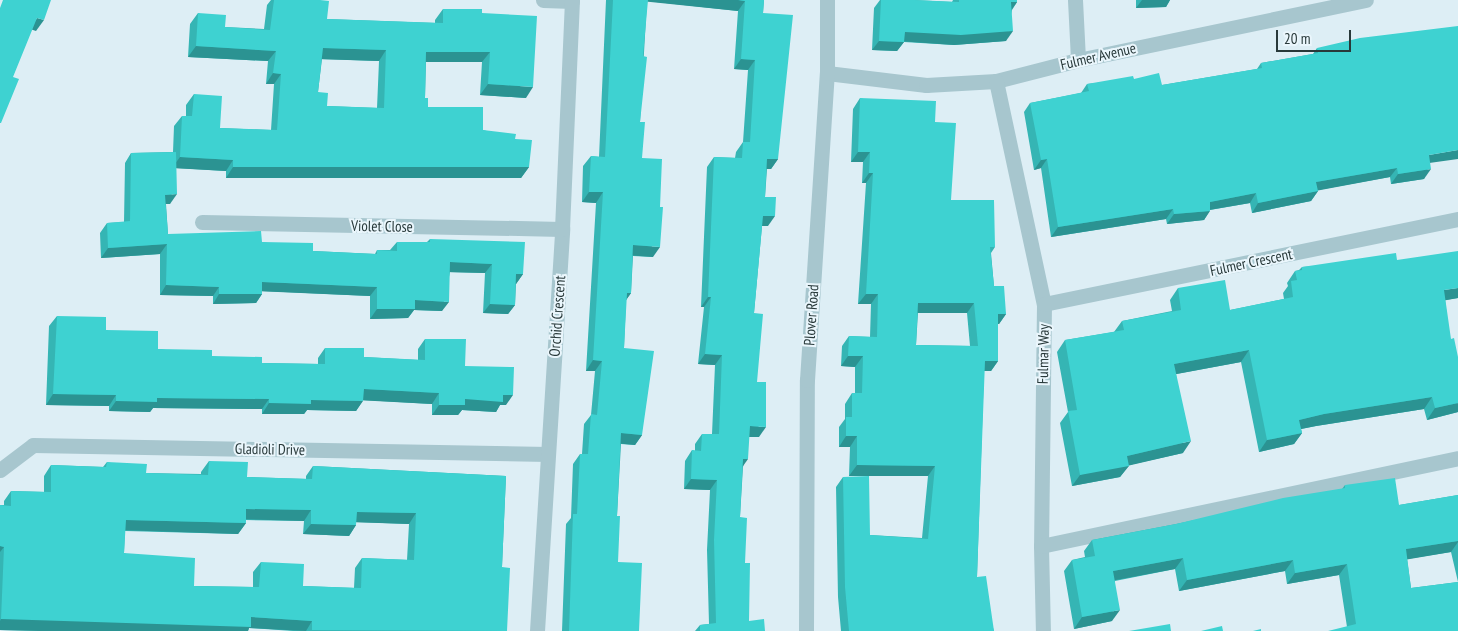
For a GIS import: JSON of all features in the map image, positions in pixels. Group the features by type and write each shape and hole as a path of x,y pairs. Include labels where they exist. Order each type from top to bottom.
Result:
{"street":[{"path":"543,0 572,1"},
{"name":"Plover Road","path":"806,631 807,380 827,73 828,0"},
{"path":"1075,0 1078,60"},
{"name":"Fulmer Avenue","path":"827,73 926,84 996,81 1306,6 1366,0"},
{"name":"Orchid Crescent","path":"537,631 562,229 572,1"},
{"name":"Fulmar Way","path":"996,81 1044,304 1041,546 1044,631"},
{"name":"Fulmer Crescent","path":"1044,304 1458,219"},
{"name":"Violet Close","path":"202,222 562,229"},
{"name":"Gladioli Drive","path":"0,470 33,445 548,454"},
{"path":"1041,546 1458,458"}],"building":[{"path":"3,0 51,0 44,20 37,18 13,77 19,79 0,123 0,8"},
{"path":"274,0 329,1 327,19 443,23 443,9 482,9 482,13 537,16 533,87 488,84 490,52 426,52 425,98 428,98 428,107 483,107 483,130 516,134 515,139 532,140 529,167 233,167 233,160 180,157 182,116 192,116 194,94 222,96 220,128 277,130 281,74 273,73 276,51 196,46 198,13 226,15 225,27 270,30","holes":["323,48 386,50 384,108 327,106 328,93 318,92"]},
{"path":"613,0 648,0 643,56 647,57 640,122 645,122 642,158 662,159 660,207 663,207 660,247 633,245 631,293 627,293 624,348 654,351 642,435 621,433 617,516 620,516 618,562 642,563 639,631 569,631 573,514 577,514 580,454 588,454 591,414 597,415 602,361 593,360 603,192 589,192 591,156 605,157"},
{"path":"738,0 764,0 763,13 793,15 778,159 767,159 765,197 776,197 775,216 763,216 754,313 763,314 757,382 766,382 766,427 750,426 748,459 743,459 740,517 747,518 745,563 750,563 749,621 764,619 765,631 700,631 700,625 716,623 714,540 717,480 691,479 692,450 701,451 702,434 719,434 722,355 705,354 711,297 708,297 714,157 742,158 743,142 750,142 755,60 741,59 745,1"},
{"path":"881,0 959,2 959,0 1017,0 1017,2 1011,2 1013,31 961,35 905,32 904,42 879,41"},
{"path":"1458,26 1458,150 1429,155 1431,169 1398,174 1397,168 1316,182 1318,191 1258,203 1256,193 1210,202 1210,211 1174,214 1173,209 1058,227 1047,159 1041,160 1030,103 1089,91 1087,84 1133,76 1134,79 1159,73 1162,85 1262,68 1261,63 1318,53 1317,48 1360,38"},
{"path":"860,98 936,101 935,122 956,123 951,200 994,200 995,247 990,247 994,286 1004,286 1006,314 998,314 998,361 985,361 977,577 986,576 994,631 849,631 845,587 843,477 869,476 870,535 928,539 935,466 857,465 857,436 846,436 846,417 852,417 852,393 862,393 863,356 848,356 849,336 877,337 878,294 866,294 873,173 869,173 870,152 858,152","holes":["918,303 974,303 978,346 916,345"]},
{"path":"176,152 177,194 165,195 168,234 261,231 262,242 313,243 313,251 377,254 377,250 397,251 397,242 430,242 430,239 525,242 523,274 516,274 515,305 490,304 492,264 450,262 449,302 415,300 415,309 377,309 377,287 262,282 262,294 219,294 219,287 166,285 167,244 108,248 107,223 130,221 131,153"},
{"path":"1458,251 1458,288 1444,290 1451,339 1454,338 1458,357 1458,403 1435,408 1432,397 1324,414 1299,420 1302,433 1267,440 1249,350 1174,364 1191,441 1127,456 1129,466 1080,475 1068,411 1077,410 1065,340 1124,330 1122,321 1181,310 1178,288 1225,280 1230,310 1293,297 1291,281 1297,280 1295,271 1302,270 1302,267 1396,253 1397,260"},
{"path":"57,316 106,317 106,330 158,331 158,349 212,350 212,356 262,357 262,363 325,364 325,348 364,348 364,357 425,360 425,339 466,339 465,366 514,367 513,395 503,395 503,402 465,399 465,405 439,405 439,393 364,389 363,401 311,400 311,404 269,403 269,399 157,398 157,402 116,401 116,395 53,394"},
{"path":"209,461 248,462 247,477 312,479 313,466 506,476 502,567 510,568 507,631 312,630 312,621 251,617 251,627 1,619 4,547 0,546 0,505 11,506 11,491 51,492 51,465 106,467 107,462 147,464 146,473 208,475","holes":["246,509 311,510 311,524 356,525 357,512 416,513 414,560 362,558 361,588 303,586 304,564 261,562 259,587 194,586 195,558 124,553 126,520 246,523"]},
{"path":"1395,478 1399,505 1458,495 1458,541 1406,549 1411,588 1458,582 1458,631 1328,631 1356,624 1347,564 1295,573 1293,560 1187,580 1183,558 1113,571 1120,610 1082,617 1072,560 1095,556 1092,540 1176,524 1283,498 1345,488 1345,485"},
{"path":"1170,624 1171,631 1129,631"},
{"path":"1222,626 1223,631 1201,631"}]}
